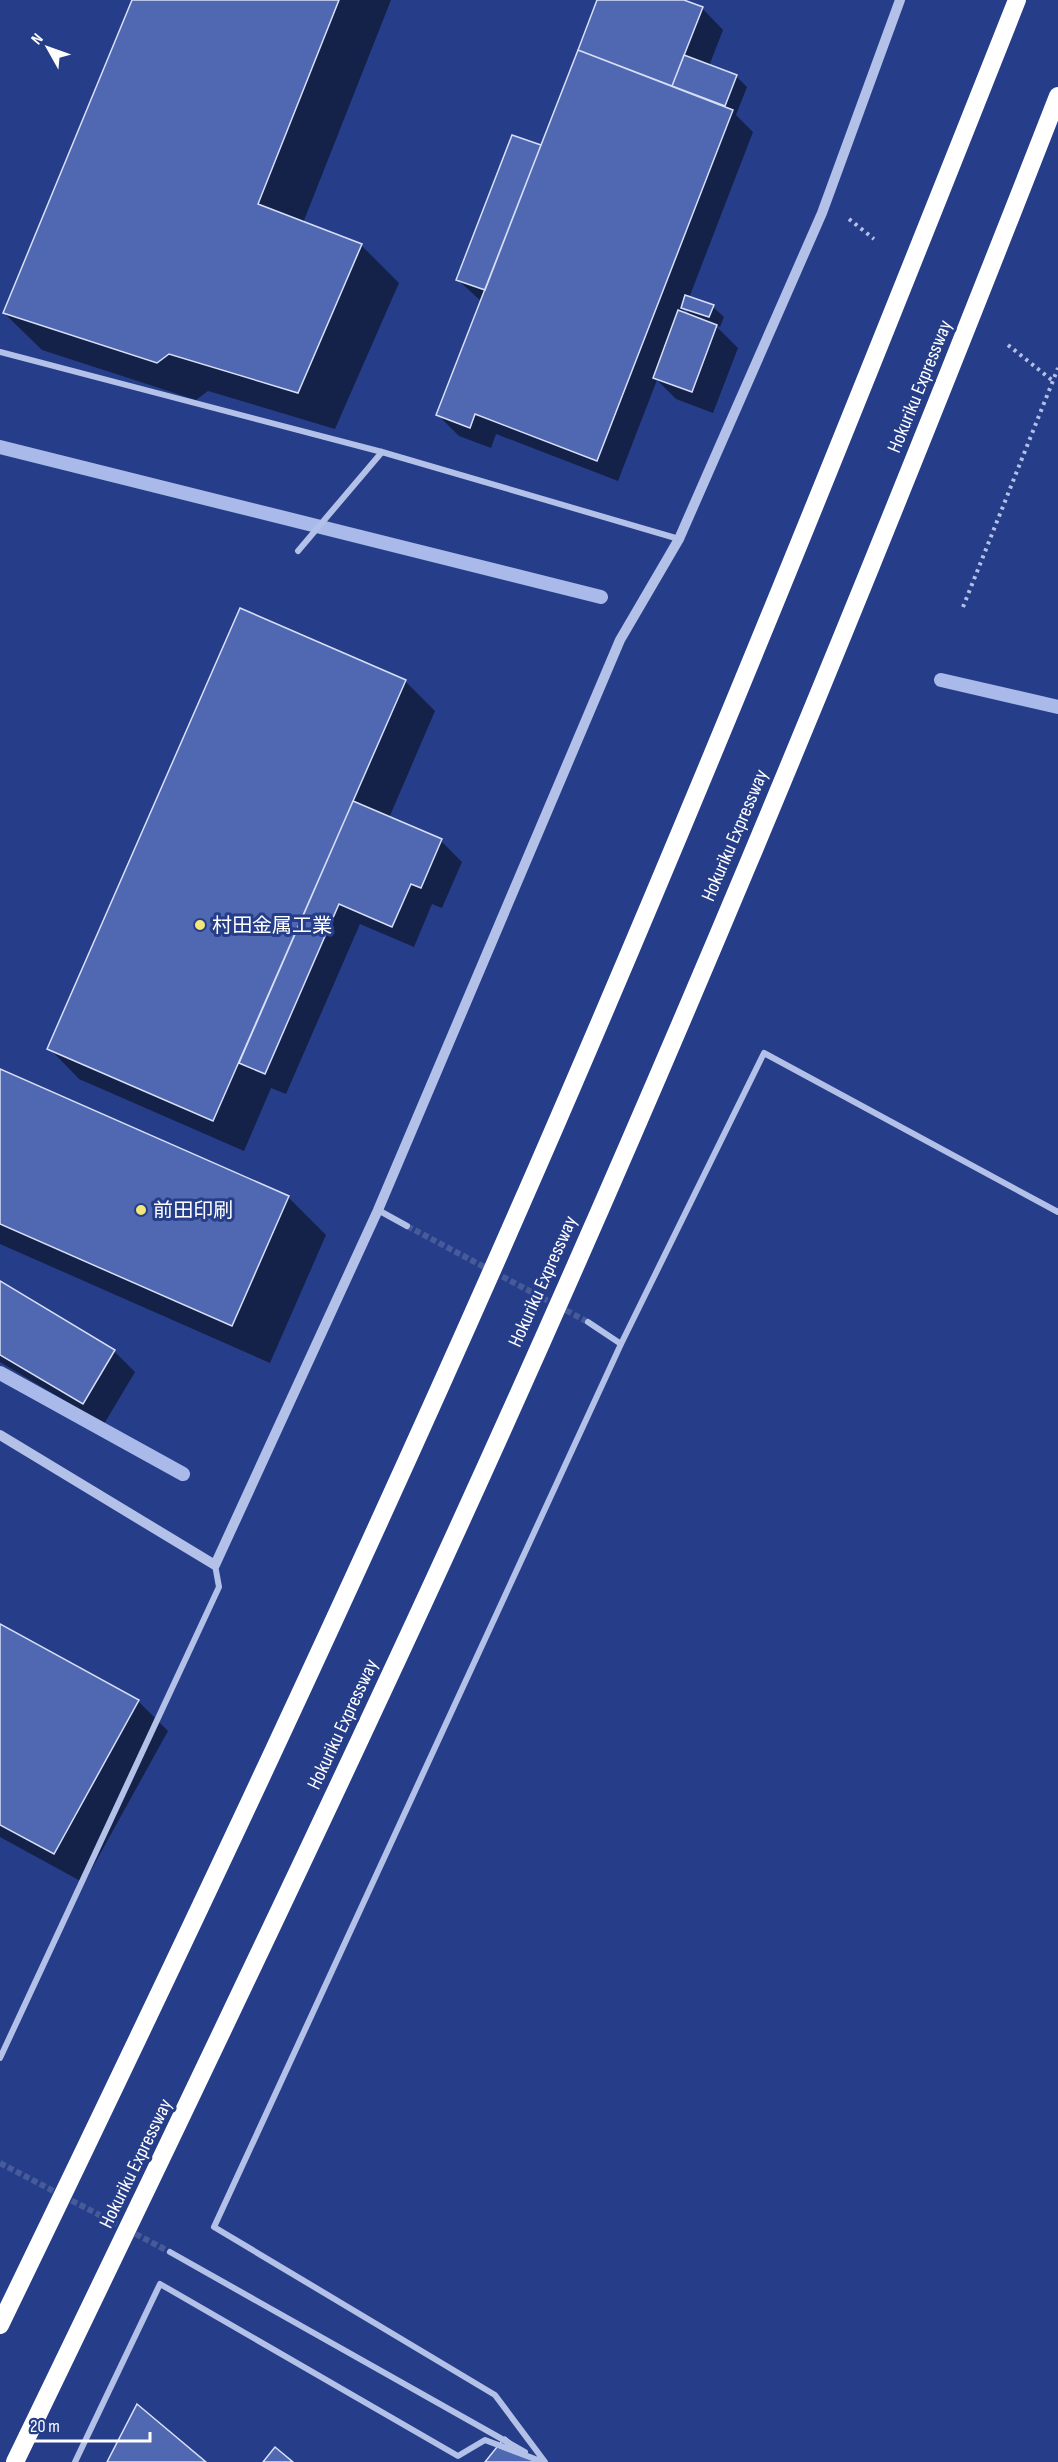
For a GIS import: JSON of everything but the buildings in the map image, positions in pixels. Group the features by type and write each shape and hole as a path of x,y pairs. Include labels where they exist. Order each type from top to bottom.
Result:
{"highway":[{"path":"0,2325 157,1999 342,1601 536,1170 714,751 1017,0"},
{"name":"Hokuriku Expressway","path":"15,2462 194,2094 419,1612 603,1201 790,760 959,347 1058,96"}],"street":[{"path":"0,2058 219,1587 216,1565 378,1210 620,640 679,539 822,213 900,0"},
{"path":"0,352 382,452 679,539"},
{"path":"298,551 382,452"},
{"path":"544,2462 495,2395 214,2227 621,1344 764,1053 1058,1212"},
{"path":"378,1210 407,1226"},
{"path":"588,1322 621,1344"},
{"path":"0,1435 216,1565"},
{"path":"170,2252 544,2462"},
{"path":"75,2462 160,2284 458,2456 485,2440 544,2462"}],"path":[{"path":"1008,345 1053,381"},
{"path":"963,608 1058,368"}],"waterway":[{"path":"0,447 601,597"},
{"path":"941,680 1058,707"},
{"path":"0,1373 183,1474"}],"tunnel":[{"path":"407,1226 588,1322"},
{"path":"0,2163 170,2252"}],"place":[{"name":"村田金属工業","path":"200,925"},
{"name":"前田印刷","path":"141,1210"}]}
